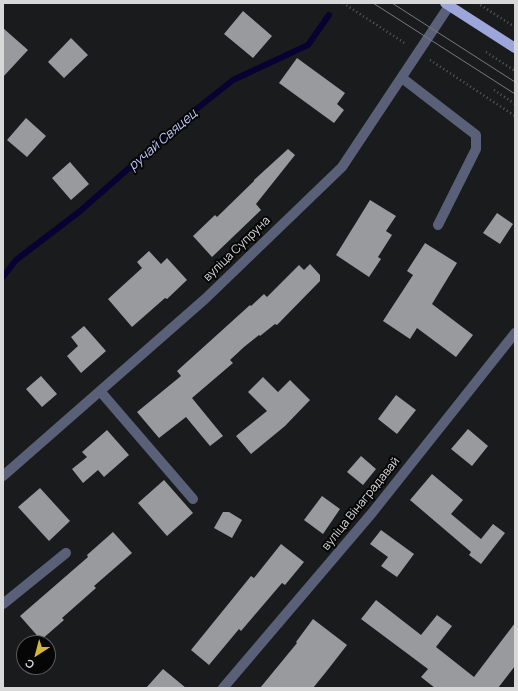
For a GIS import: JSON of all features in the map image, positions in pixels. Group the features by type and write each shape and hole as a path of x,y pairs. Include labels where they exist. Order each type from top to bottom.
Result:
{"main road":[{"path":"447,4 515,48"}],"street":[{"name":"вуліца Супруна","path":"3,476 205,298 342,167 402,78 447,4"},
{"path":"402,78 476,135 476,149 438,225"},
{"name":"вуліца Вінаградавай","path":"223,688 372,513 515,333"},
{"path":"100,390 193,499"},
{"path":"3,604 66,553"}],"path":[{"path":"477,3 515,27"},
{"path":"486,52 515,71"},
{"path":"494,90 515,104"}],"building":[{"path":"243,11 272,36 253,58 224,34"},
{"path":"3,28 28,50 3,77"},
{"path":"71,38 88,55 64,78 48,62"},
{"path":"297,58 345,93 337,104 344,110 334,123 279,83"},
{"path":"26,118 46,136 27,157 7,140"},
{"path":"288,149 295,155 256,204 261,210 212,257 193,236 215,215 217,217"},
{"path":"70,162 89,184 71,200 52,178"},
{"path":"370,200 396,216 386,231 392,235 378,257 381,259 369,277 336,255"},
{"path":"497,213 513,224 500,244 483,233"},
{"path":"425,243 457,263 432,304 473,335 456,357 417,328 410,339 383,321 413,275 407,271"},
{"path":"149,251 161,264 167,258 187,280 167,299 165,298 132,327 108,299 142,268 137,262"},
{"path":"310,264 320,275 320,281 277,325 275,324 244,347 230,360 233,363 192,398 223,436 210,446 186,417 159,438 137,412 181,376 177,371 250,305 251,306 264,294 267,297 299,265 304,270"},
{"path":"84,326 106,351 81,373 67,356 78,346 71,337"},
{"path":"41,376 57,394 42,407 26,389"},
{"path":"263,377 278,392 290,380 310,400 285,426 251,454 236,436 267,411 248,392"},
{"path":"396,395 416,410 397,434 378,419"},
{"path":"468,429 488,446 472,466 451,449"},
{"path":"107,430 129,455 104,477 98,470 83,483 72,469 87,457 82,452"},
{"path":"361,456 376,469 363,485 347,472"},
{"path":"432,474 463,500 451,514 481,539 493,524 505,533 481,564 469,555 471,552 410,500"},
{"path":"164,480 193,513 167,536 138,503"},
{"path":"40,488 70,521 49,541 18,507"},
{"path":"322,496 340,509 323,534 304,520"},
{"path":"223,512 229,512 242,520 232,538 214,528"},
{"path":"381,530 414,554 397,577 381,566 388,557 370,544"},
{"path":"113,532 132,553 94,586 96,588 62,618 64,620 47,635 37,635 20,616 88,557 87,555"},
{"path":"281,544 304,562 285,585 282,583 241,631 239,629 209,665 191,650 251,576 254,578"},
{"path":"376,600 421,635 437,615 452,626 436,647 474,677 515,623 515,666 498,688 435,688 421,677 428,669 361,619"},
{"path":"313,619 347,645 313,688 260,688 297,643 296,642"},
{"path":"163,669 186,688 146,688"}],"waterway":[{"name":"ручай Свяцец","path":"3,277 16,260 79,212 194,111 233,80 308,45 329,15"}],"tram line":[{"path":"373,3 515,94"},
{"path":"392,3 515,82"}]}
